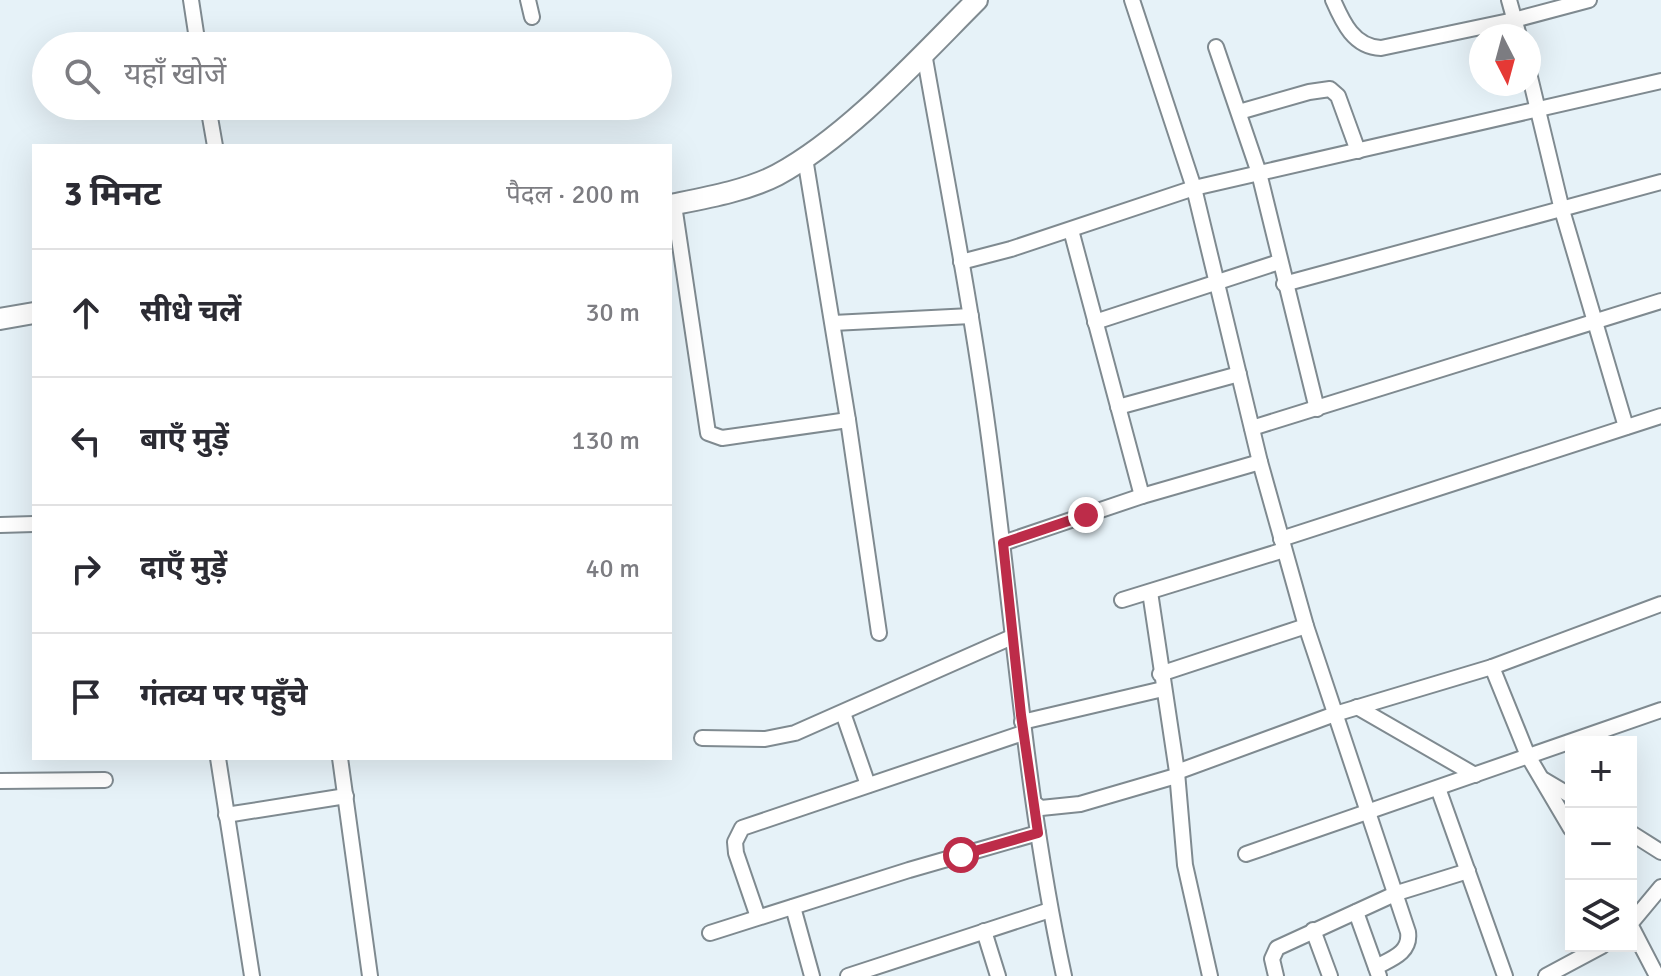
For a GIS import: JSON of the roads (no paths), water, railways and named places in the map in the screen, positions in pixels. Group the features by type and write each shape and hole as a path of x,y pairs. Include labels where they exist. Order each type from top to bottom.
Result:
{"main road":[{"path":"672,205 736,190 774,176 805,158 862,111 977,0"},
{"path":"0,319 32,313"}],"street":[{"path":"191,0 196,32"},
{"path":"528,0 532,17"},
{"path":"1132,0 1194,188 1282,545 1408,932 1408,945 1378,972 1356,912"},
{"path":"1333,0 1350,33 1371,48 1514,20 1589,0"},
{"path":"1509,0 1515,24"},
{"path":"1216,47 1259,173 1317,409"},
{"path":"924,53 971,316 1003,543 1022,728 1050,910 1064,976"},
{"path":"961,262 1071,230 1194,188 1661,81"},
{"path":"1239,112 1330,89 1338,96 1358,151"},
{"path":"1535,96 1562,210 1626,427"},
{"path":"210,120 215,144"},
{"path":"805,158 879,633"},
{"path":"1284,284 1661,182"},
{"path":"672,205 708,433 714,438 722,438 848,420"},
{"path":"1071,230 1142,496"},
{"path":"1095,322 1279,262"},
{"path":"1252,428 1661,301"},
{"path":"833,323 971,316"},
{"path":"1118,407 1239,374"},
{"path":"1122,600 1661,416"},
{"path":"1003,543 1142,496 1260,462"},
{"path":"0,525 32,524"},
{"path":"1150,592 1177,772 1185,865 1210,976"},
{"path":"1034,803 1041,808 1080,804 1176,776 1177,772 1335,714 1492,667 1661,604"},
{"path":"758,917 735,842 737,834 752,824 1162,681 1306,626"},
{"path":"702,738 780,738 1012,637"},
{"path":"1492,667 1528,756 1565,819"},
{"path":"1357,707 1475,775"},
{"path":"1246,854 1661,710"},
{"path":"843,713 868,785"},
{"path":"218,760 252,976"},
{"path":"340,760 370,976"},
{"path":"1539,777 1565,792"},
{"path":"0,781 105,780"},
{"path":"1438,788 1505,976"},
{"path":"226,815 346,796"},
{"path":"710,933 1038,833"},
{"path":"1637,837 1661,852"},
{"path":"1276,976 1272,959 1277,948 1397,893 1468,871"},
{"path":"1637,917 1661,887"},
{"path":"793,907 812,976"},
{"path":"848,976 1050,910"},
{"path":"1313,930 1330,976"},
{"path":"984,931 998,976"},
{"path":"1637,937 1657,976"},
{"path":"1546,976 1591,952"}]}
